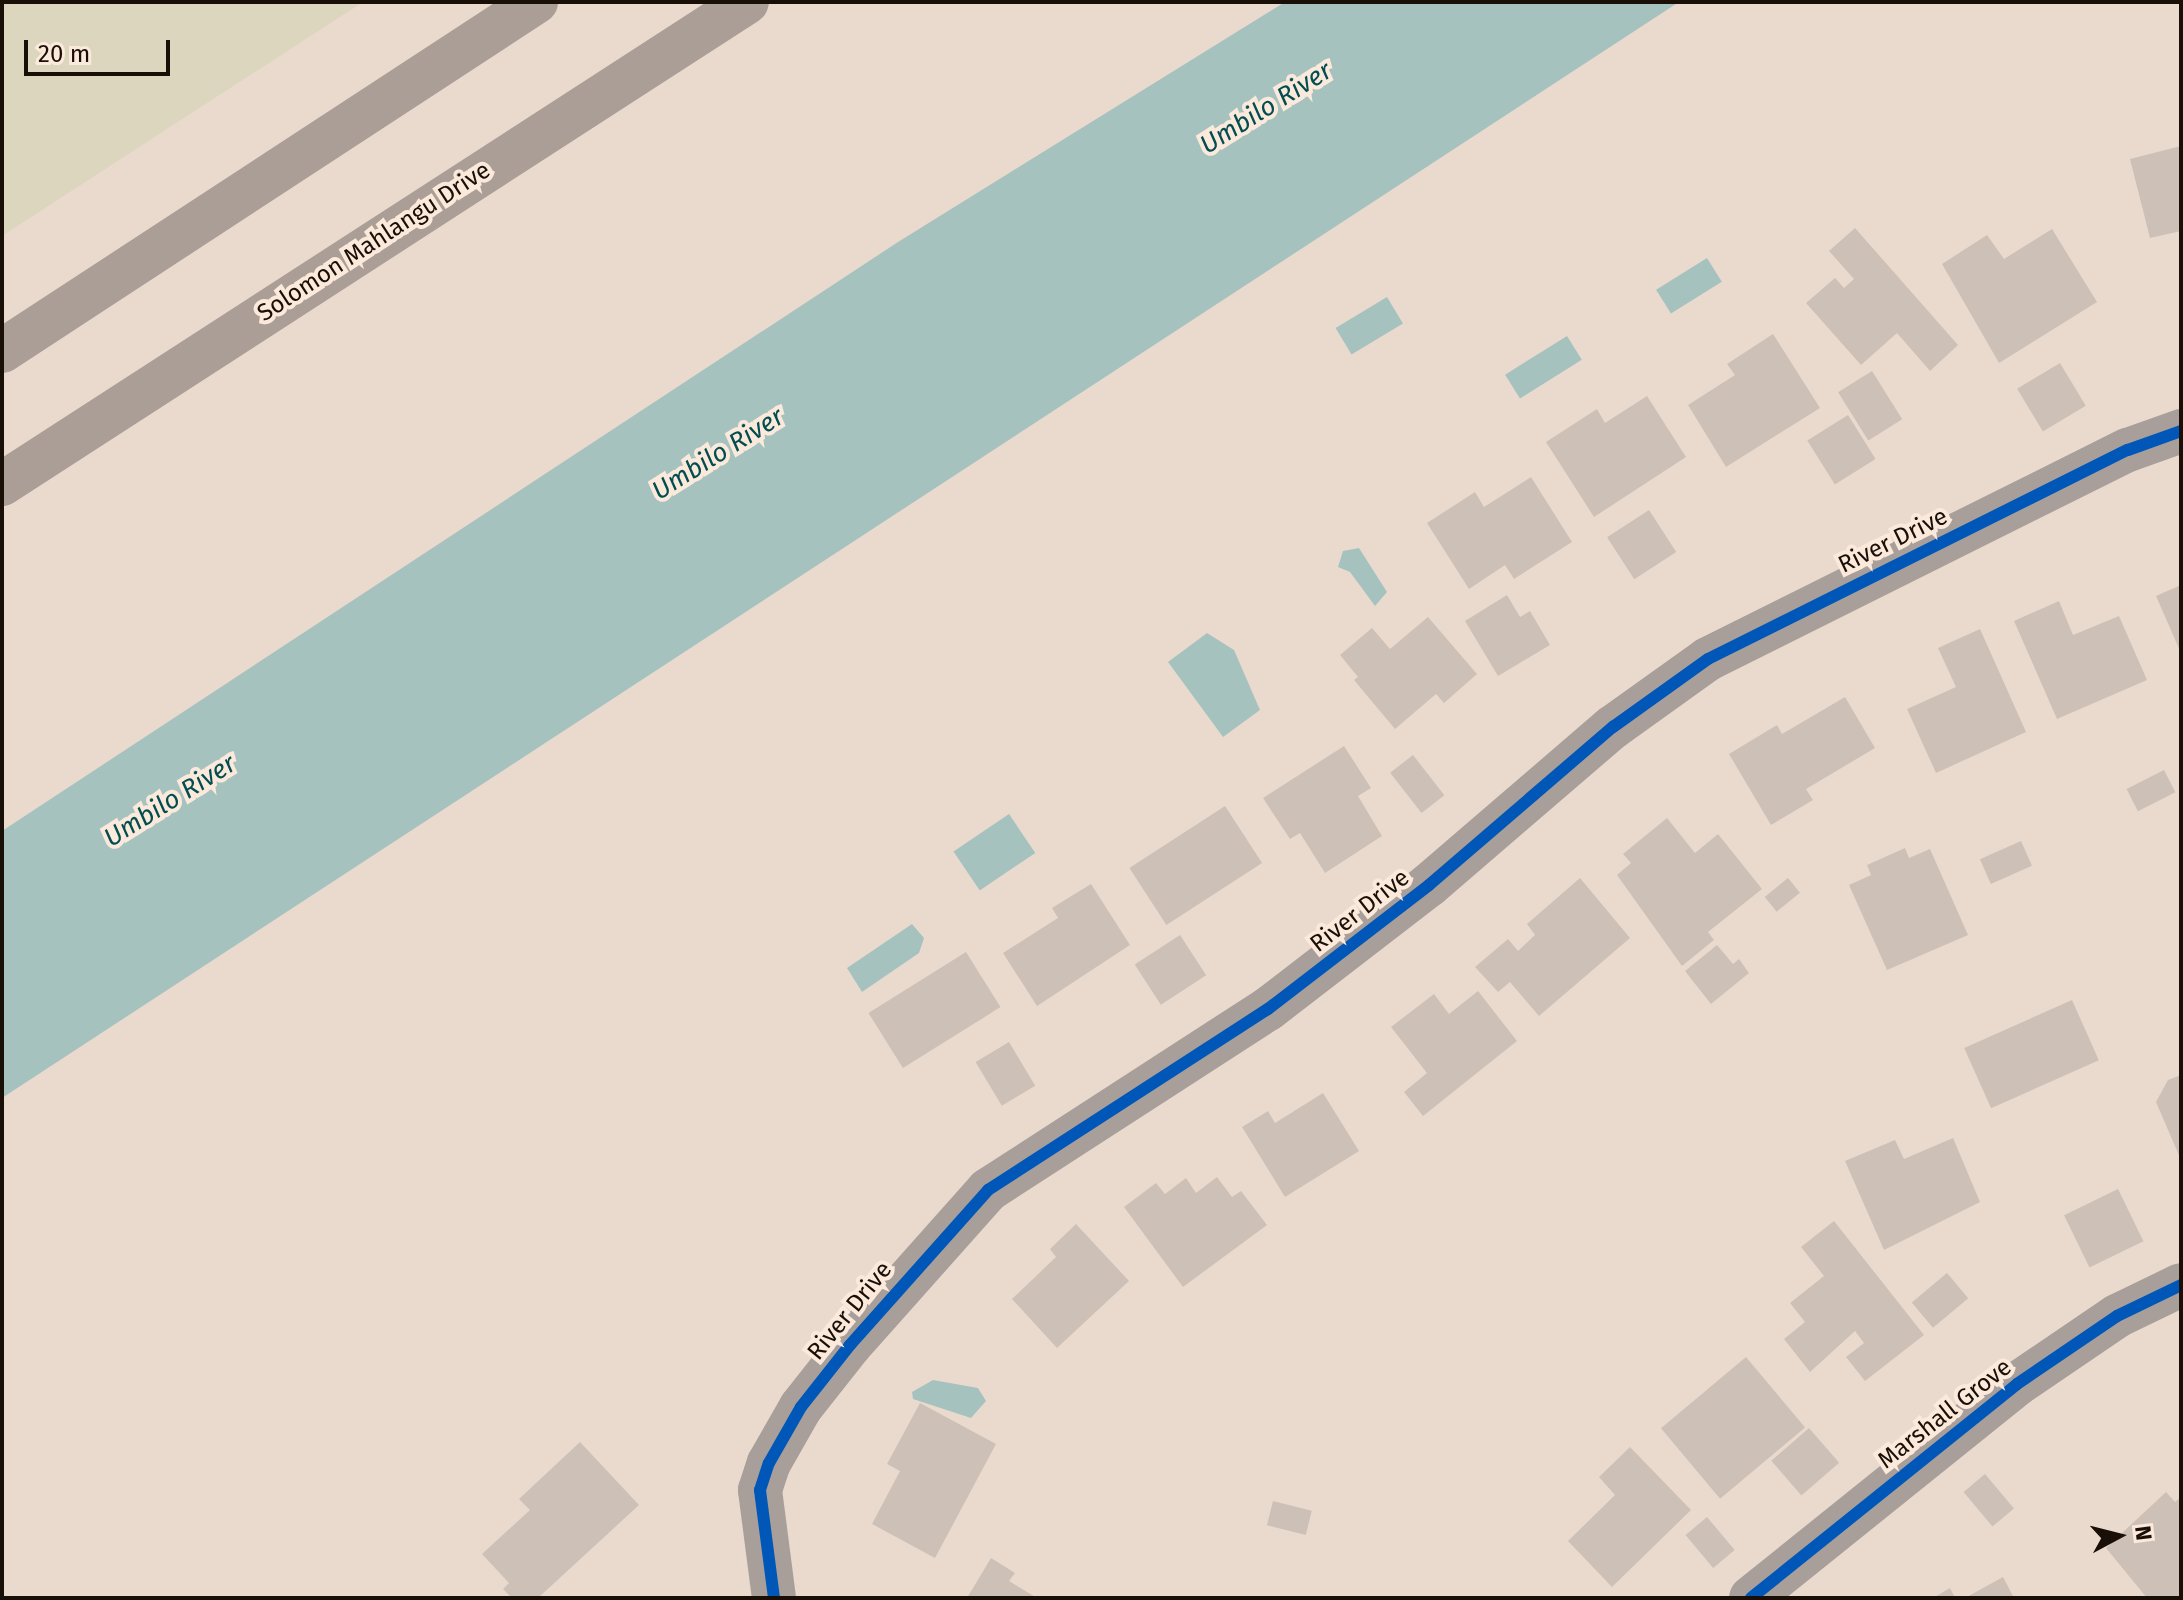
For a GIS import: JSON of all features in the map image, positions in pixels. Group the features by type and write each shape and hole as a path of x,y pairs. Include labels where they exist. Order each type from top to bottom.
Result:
{"highway":[{"path":"2,351 536,2"},
{"name":"Solomon Mahlangu Drive","path":"2,484 747,2"}],"street":[{"name":"River Drive","path":"774,1598 760,1490 769,1463 801,1407 850,1345 988,1190 1268,1009 1429,885 1613,727 1708,659 2128,450 2181,431"},
{"name":"Marshall Grove","path":"1751,1598 2017,1384 2117,1316 2181,1285"}],"shaded area":[{"path":"2,2 363,2 2,236"}],"water":[{"name":"Umbilo River","path":"1285,2 1679,2 2,1098 2,831 898,242"},
{"path":"1707,258 1722,282 1671,314 1656,290"},
{"path":"1387,297 1403,324 1352,354 1336,328"},
{"path":"1567,336 1582,360 1520,398 1505,375"},
{"path":"1359,548 1387,592 1375,606 1350,572 1338,567 1343,551"},
{"path":"1207,633 1234,650 1260,710 1223,737 1168,662"},
{"path":"1009,814 1035,853 980,890 953,851"},
{"path":"912,924 924,938 919,953 862,992 847,968"},
{"path":"933,1380 978,1388 986,1401 971,1418 913,1399 912,1392"}],"building":[{"path":"2181,146 2181,231 2150,238 2130,159"},
{"path":"1855,228 1958,345 1930,371 1897,333 1861,365 1806,303 1835,278 1844,288 1854,279 1829,251"},
{"path":"2052,229 2097,302 1999,363 1942,264 1987,235 2004,259"},
{"path":"1773,334 1820,408 1726,467 1688,405 1735,375 1727,364"},
{"path":"2060,363 2086,406 2043,432 2017,389"},
{"path":"1872,371 1902,419 1868,441 1838,392"},
{"path":"1647,396 1686,457 1594,517 1546,442 1597,409 1605,423"},
{"path":"1848,415 1876,459 1835,485 1807,440"},
{"path":"1531,477 1572,542 1514,579 1505,565 1469,589 1427,523 1475,492 1484,507"},
{"path":"1649,510 1676,552 1634,579 1607,537"},
{"path":"2181,585 2181,653 2156,596"},
{"path":"1507,595 1520,617 1530,611 1550,645 1498,676 1465,621"},
{"path":"2059,601 2073,635 2119,616 2147,680 2057,719 2014,621"},
{"path":"1428,617 1477,674 1444,703 1436,694 1395,729 1354,680 1358,677 1340,655 1372,628 1390,649"},
{"path":"1980,629 2026,732 1936,773 1907,709 1956,687 1938,648"},
{"path":"1845,697 1875,748 1806,789 1813,800 1771,825 1729,754 1777,725 1782,734"},
{"path":"1344,746 1371,788 1358,796 1382,836 1325,873 1300,833 1290,839 1263,798"},
{"path":"1413,755 1444,795 1422,813 1390,773"},
{"path":"2164,770 2175,792 2138,811 2127,789"},
{"path":"1225,806 1262,863 1166,925 1129,868"},
{"path":"1667,818 1695,853 1718,834 1762,889 1708,932 1714,940 1682,966 1617,875 1631,863 1623,854"},
{"path":"2021,841 2032,866 1991,884 1980,859"},
{"path":"1905,848 1909,858 1930,849 1968,935 1887,970 1849,885 1871,875 1867,865"},
{"path":"1580,878 1630,938 1539,1016 1510,982 1498,992 1475,967 1508,939 1518,951 1535,935 1527,924"},
{"path":"1788,878 1800,893 1777,912 1765,897"},
{"path":"1091,884 1130,945 1037,1006 1003,953 1058,918 1052,908"},
{"path":"1180,935 1206,975 1161,1005 1135,964"},
{"path":"1717,945 1733,964 1739,959 1749,973 1711,1004 1685,971"},
{"path":"966,952 1000,1007 903,1068 868,1013"},
{"path":"1478,991 1517,1041 1423,1116 1404,1092 1427,1073 1391,1027 1434,994 1449,1014"},
{"path":"2072,1000 2099,1060 1991,1108 1964,1048"},
{"path":"1009,1042 1035,1086 1002,1106 976,1062"},
{"path":"2181,1075 2181,1160 2156,1102 2168,1080"},
{"path":"1323,1093 1359,1151 1285,1197 1242,1127 1268,1111 1275,1123"},
{"path":"1953,1138 1980,1202 1884,1250 1845,1161 1895,1140 1904,1159"},
{"path":"1217,1177 1232,1197 1241,1191 1267,1225 1183,1287 1124,1207 1156,1183 1165,1194 1186,1178 1196,1193"},
{"path":"2118,1189 2143,1241 2089,1267 2064,1215"},
{"path":"1834,1221 1924,1335 1865,1381 1846,1357 1864,1343 1855,1331 1810,1372 1784,1339 1805,1322 1790,1303 1824,1276 1801,1247"},
{"path":"1076,1224 1129,1281 1057,1348 1012,1299 1056,1257 1050,1249"},
{"path":"1947,1273 1968,1298 1933,1328 1912,1303"},
{"path":"1746,1357 1805,1427 1720,1499 1661,1428"},
{"path":"920,1403 996,1444 935,1558 872,1524 900,1471 887,1464"},
{"path":"1809,1428 1839,1463 1801,1496 1771,1461"},
{"path":"580,1442 639,1505 538,1598 512,1598 503,1589 509,1583 482,1554 530,1510 519,1499"},
{"path":"1630,1447 1691,1510 1612,1587 1568,1541 1615,1495 1599,1477"},
{"path":"1985,1474 2014,1508 1992,1526 1964,1492"},
{"path":"2166,1492 2175,1502 2181,1497 2181,1598 2147,1598 2106,1548"},
{"path":"1273,1501 1312,1511 1306,1535 1267,1525"},
{"path":"1707,1517 1735,1550 1713,1568 1686,1535"},
{"path":"991,1558 1015,1573 1009,1581 1037,1598 967,1598"},
{"path":"2003,1577 2014,1598 1965,1598"},
{"path":"1950,1588 1955,1598 1933,1598"}],"cycle path":[{"path":"774,1598 760,1490 769,1463 801,1407 850,1345 988,1190 1268,1009 1429,885 1613,727 1708,659 2128,450 2181,431"},
{"path":"1751,1598 2017,1384 2117,1316 2181,1285"}]}
